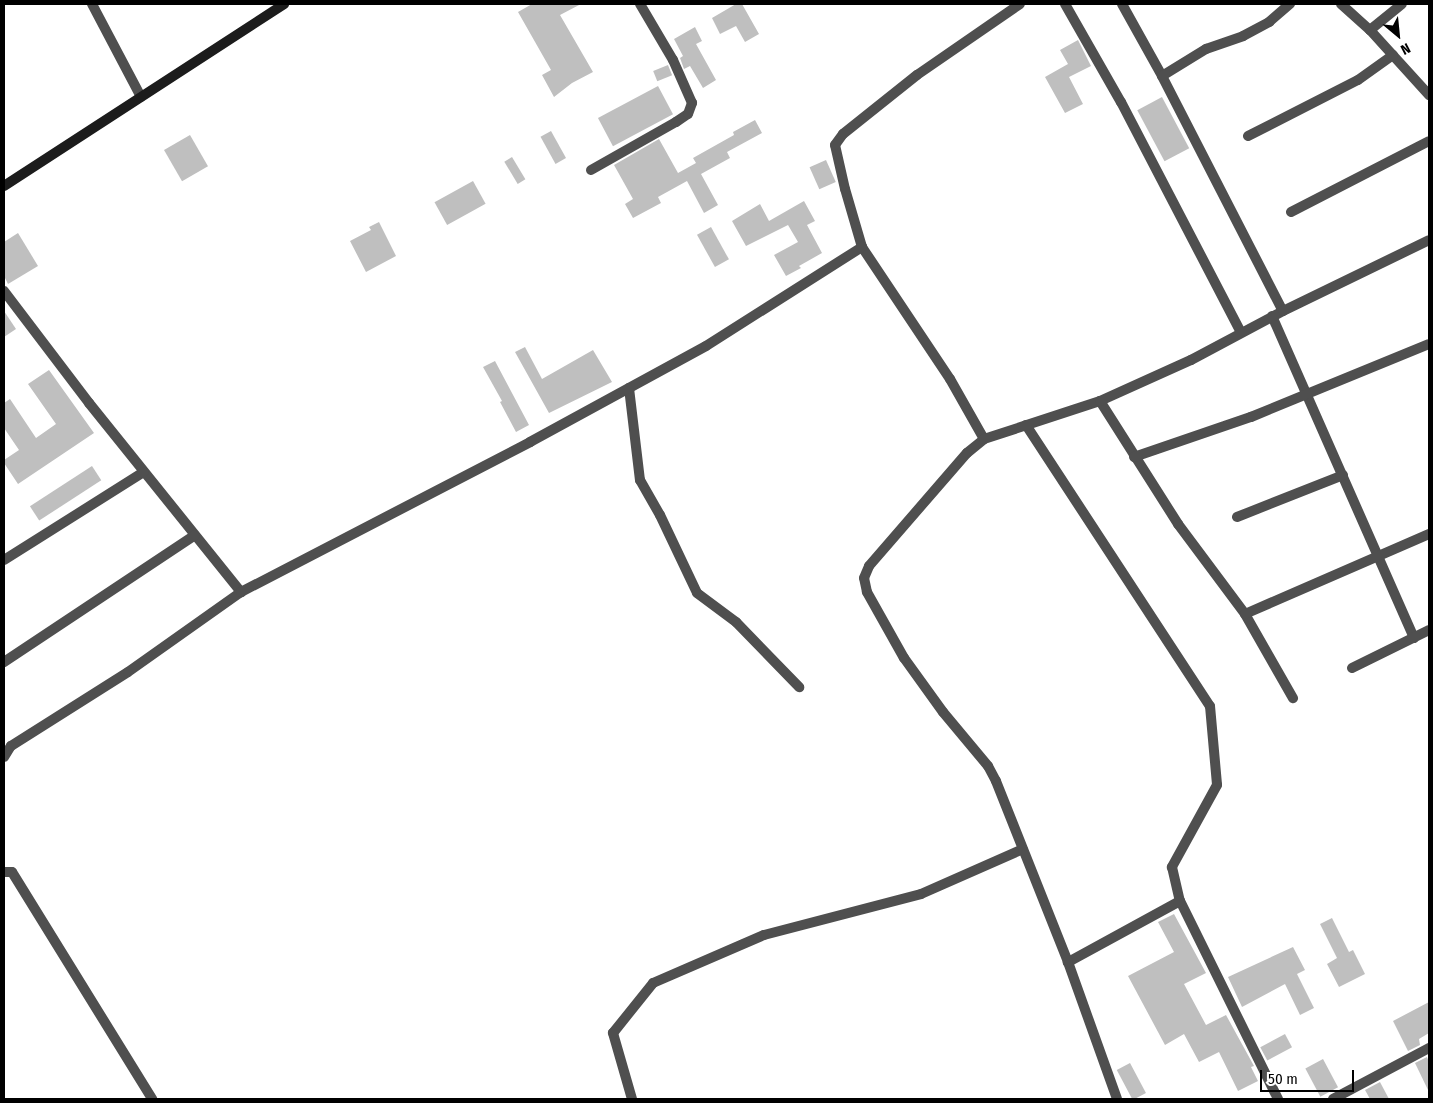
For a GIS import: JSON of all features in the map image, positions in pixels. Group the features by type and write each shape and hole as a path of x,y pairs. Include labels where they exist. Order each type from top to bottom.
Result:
{"street":[{"path":"92,4 141,97"},
{"path":"4,186 248,25 284,4"},
{"path":"591,170 682,118 688,114 692,103 673,60 640,4"},
{"path":"984,439 950,380 862,247 835,145 843,134 917,75 1020,4"},
{"path":"1065,4 1121,102 1241,333"},
{"path":"1122,4 1162,76 1283,311"},
{"path":"1162,76 1206,49 1243,36 1269,22 1290,4"},
{"path":"1340,4 1370,30 1429,96"},
{"path":"1370,30 1402,4"},
{"path":"1248,136 1358,80 1393,55"},
{"path":"1291,212 1429,141"},
{"path":"1117,1099 1068,962 996,781 988,766 943,712 904,658 867,592 864,578 870,566 960,460 984,439 1100,402 1191,360 1272,316 1429,240"},
{"path":"4,757 12,746 128,672 241,592 629,388 746,322 862,247"},
{"path":"4,291 144,472 241,592"},
{"path":"1272,316 1414,638"},
{"path":"1134,457 1307,395 1429,344"},
{"path":"629,388 640,480 660,515 697,593 736,622 799,687"},
{"path":"1100,402 1178,524 1245,614 1293,698"},
{"path":"1026,425 1210,706 1218,785 1172,867 1180,901 1278,1099"},
{"path":"4,560 144,472"},
{"path":"1237,517 1343,475"},
{"path":"1245,614 1429,534"},
{"path":"4,662 195,535"},
{"path":"1352,668 1429,630"},
{"path":"632,1099 613,1033 653,983 764,935 921,894 1023,849"},
{"path":"4,872 12,872 152,1099"},
{"path":"1068,962 1180,901"},
{"path":"1333,1099 1429,1048"}],"building":[{"path":"532,4 581,4 560,15 593,72 572,83 554,97 542,75 551,70 518,12"},
{"path":"736,4 742,4 759,34 745,42 736,26 720,34 712,18"},
{"path":"695,27 702,41 696,44 716,80 703,88 690,66 684,69 680,58 683,56 674,39"},
{"path":"1078,40 1091,66 1069,77 1083,104 1065,113 1045,77 1068,64 1060,50"},
{"path":"668,65 672,75 657,81 653,71"},
{"path":"658,86 673,114 613,146 598,118"},
{"path":"1162,97 1189,148 1165,161 1137,110"},
{"path":"755,120 762,133 727,152 730,158 701,174 718,205 704,213 687,181 658,197 661,203 633,218 625,204 633,199 614,165 659,139 678,173 696,163 693,158 734,135 733,132"},
{"path":"551,131 566,158 556,164 541,137"},
{"path":"190,135 208,166 182,181 164,150"},
{"path":"512,157 525,179 518,184 504,162"},
{"path":"826,160 836,182 819,189 810,167"},
{"path":"473,181 486,204 447,225 435,202"},
{"path":"804,201 815,221 807,225 822,253 786,276 774,255 798,242 788,225 746,246 732,221 760,204 769,221"},
{"path":"379,222 396,256 366,272 350,241 371,230 369,227"},
{"path":"711,227 729,259 715,267 697,235"},
{"path":"18,233 38,266 8,284 4,276 4,242"},
{"path":"4,311 16,329 4,337"},
{"path":"525,347 542,379 593,350 612,382 549,413 515,352"},
{"path":"495,361 529,425 516,432 500,402 502,401 483,367"},
{"path":"49,370 94,433 18,484 4,463 4,460 19,450 4,428 4,403 10,399 36,438 56,424 28,384"},
{"path":"92,466 101,480 39,521 30,506"},
{"path":"1174,914 1206,973 1184,984 1206,1025 1226,1015 1254,1066 1251,1067 1258,1081 1238,1091 1219,1052 1199,1062 1184,1034 1165,1045 1128,976 1174,952 1158,922"},
{"path":"1332,918 1349,952 1353,950 1365,974 1339,987 1327,964 1337,958 1320,924"},
{"path":"1293,947 1305,970 1297,974 1314,1008 1300,1015 1285,984 1242,1007 1228,977"},
{"path":"1429,1002 1429,1033 1419,1039 1420,1045 1408,1051 1393,1021"},
{"path":"1285,1034 1292,1047 1267,1060 1260,1047"},
{"path":"1427,1057 1429,1062 1429,1092 1415,1063"},
{"path":"1323,1059 1338,1087 1320,1097 1305,1068"},
{"path":"1130,1063 1146,1093 1132,1099 1117,1070"},
{"path":"1380,1082 1389,1099 1370,1099 1365,1090"}]}
